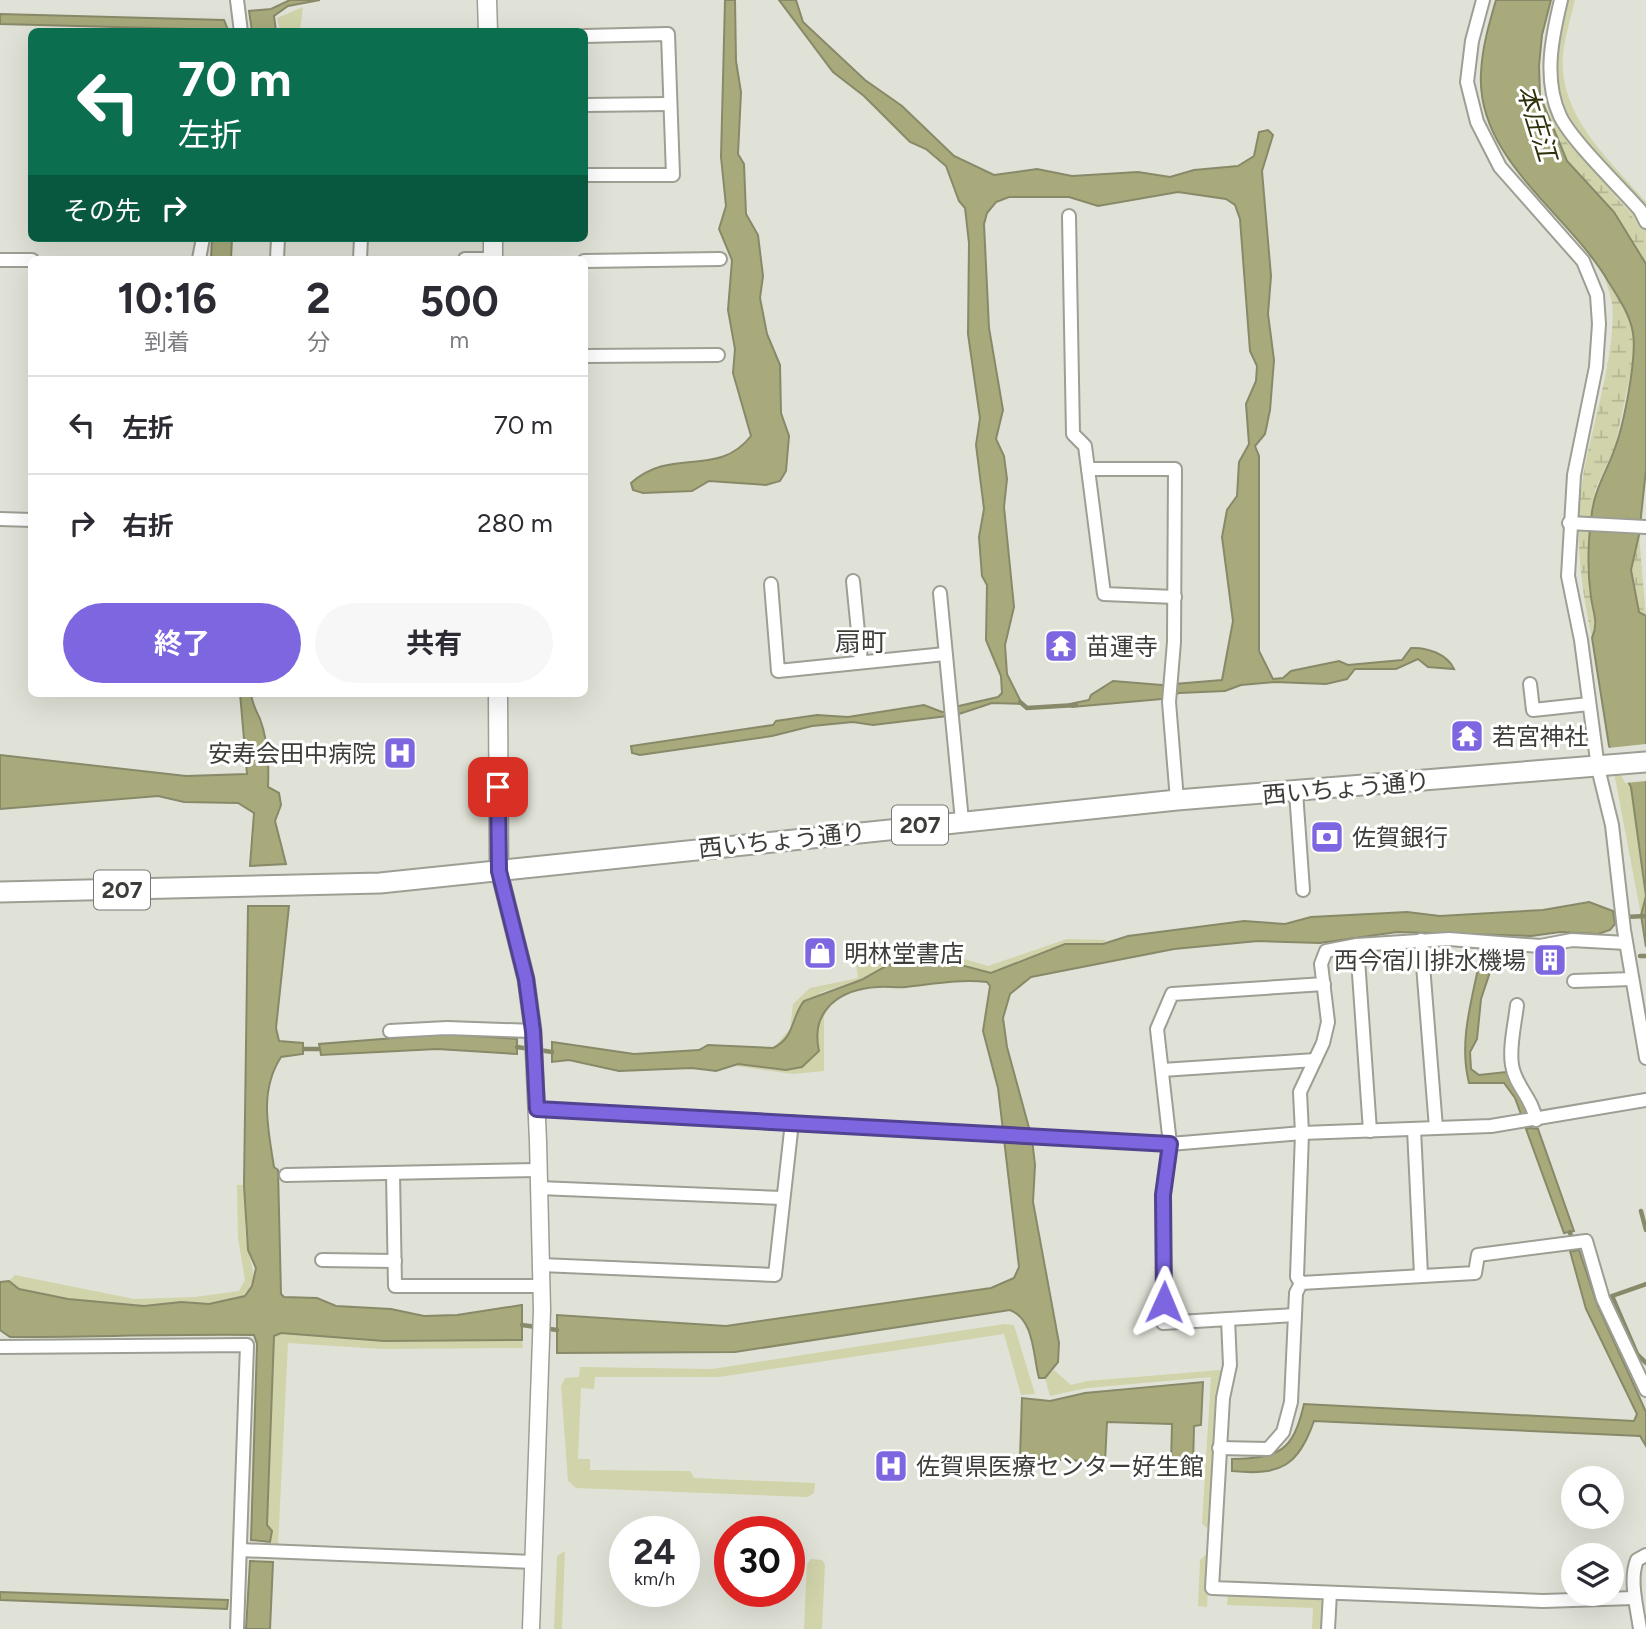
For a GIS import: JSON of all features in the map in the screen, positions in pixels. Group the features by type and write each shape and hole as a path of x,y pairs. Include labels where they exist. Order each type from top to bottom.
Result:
{"highway":[{"name":"西いちょう通り","path":"0,892 353,884 1177,800 1598,768 1646,762"}],"main road":[{"path":"487,0 488,28"},
{"path":"498,697 499,871"}],"street":[{"path":"237,0 240,28"},
{"path":"1483,0 1472,41 1467,82 1477,122 1500,167 1583,261 1597,295 1599,324 1596,368 1574,475 1569,523 1568,576 1598,768 1612,825 1625,936 1646,1058"},
{"path":"1561,0 1550,54 1551,86 1560,117 1640,210 1646,222"},
{"path":"588,36 668,34 673,174 588,175"},
{"path":"588,105 670,104"},
{"path":"1069,216 1073,434 1085,446 1104,594 1175,597"},
{"path":"588,261 720,259"},
{"path":"0,260 28,260"},
{"path":"588,356 718,355"},
{"path":"1088,468 1175,469 1175,597 1169,702 1177,800"},
{"path":"0,519 28,520"},
{"path":"1569,523 1646,527"},
{"path":"853,581 861,662"},
{"path":"771,584 778,671 945,654"},
{"path":"940,593 962,821"},
{"path":"1530,684 1533,710 1589,705"},
{"path":"1296,792 1303,890"},
{"path":"499,871 526,979 533,1031 537,1109 542,1310 531,1629"},
{"path":"1301,1283 1297,1277 1302,1133 1300,1092 1323,1043 1328,1022 1321,964 1326,951 1357,945 1421,940 1540,946 1572,940 1625,936"},
{"path":"1421,940 1436,1128"},
{"path":"1357,945 1370,1131"},
{"path":"1574,981 1632,979"},
{"path":"1295,1315 1163,1323 1163,1195 1170,1144 1157,1029 1172,994 1324,984"},
{"path":"1517,1005 1512,1065 1521,1090 1533,1102 1530,1121"},
{"path":"390,1031 447,1028 533,1031"},
{"path":"1162,1070 1315,1060"},
{"path":"537,1109 1170,1144 1302,1133 1530,1121 1646,1100"},
{"path":"541,1265 775,1275 792,1122"},
{"path":"1414,1129 1421,1275"},
{"path":"286,1175 539,1170"},
{"path":"393,1173 395,1286 541,1286"},
{"path":"539,1188 782,1198"},
{"path":"1301,1283 1475,1273 1478,1255 1586,1241 1603,1299 1646,1390"},
{"path":"322,1260 395,1261"},
{"path":"1219,1448 1268,1448 1283,1432 1291,1402 1296,1293 1301,1283"},
{"path":"1228,1319 1230,1366 1223,1398 1212,1588 1543,1601 1634,1598"},
{"path":"0,1347 247,1345 237,1629"},
{"path":"240,1550 534,1562"},
{"path":"1640,1629 1634,1598 1634,1567 1637,1560 1646,1555"},
{"path":"1328,1629 1330,1593"}],"green space":[{"path":"1556,0 1575,0 1563,54 1569,97 1577,117 1602,153 1646,202 1646,237 1625,206 1567,147 1554,126 1545,95 1544,63"},
{"path":"303,7 300,28 279,28 277,18"},
{"path":"1554,127 1586,167 1627,209 1646,237 1646,264 1614,212 1567,161"},
{"path":"1603,272 1625,310 1633,332 1633,361 1615,447 1595,490 1591,597 1598,625 1592,638 1582,580 1579,522 1582,483 1611,344 1612,303"},
{"path":"1639,535 1646,616 1639,612 1631,570"},
{"path":"1609,746 1631,787 1646,897 1641,915"},
{"path":"1067,939 1106,940 1103,944 1065,944 991,973 934,958 822,992 798,1009 790,1032 784,1041 773,1048 790,1029 793,1004 810,988 858,978 856,963 927,948 988,966"},
{"path":"833,1002 824,1016 824,1071 793,1074 735,1066 738,1064 786,1070 816,1036 819,1017"},
{"path":"237,1185 244,1185 246,1192 245,1232 253,1274 245,1296 209,1304 181,1302 144,1306 68,1299 19,1289 9,1281 15,1275 134,1299 195,1297 239,1291 245,1280 238,1238"},
{"path":"1004,1324 1014,1325 1035,1394 1021,1395 1004,1334 719,1377 595,1377 594,1389 581,1388 578,1459 590,1459 590,1470 690,1471 694,1478 815,1483 814,1493 807,1497 576,1488 568,1481 561,1386 565,1378 579,1377 580,1367 712,1369"},
{"path":"281,1333 384,1341 522,1340 523,1348 382,1349 288,1343 278,1545 270,1542 272,1531 267,1525 273,1336"},
{"path":"1054,1370 1071,1385 1087,1381 1221,1370 1210,1530 1202,1524 1211,1377 1087,1388 1050,1396 1045,1378"},
{"path":"565,1551 562,1629 554,1629 557,1556"},
{"path":"1210,1551 1207,1607 1198,1606 1200,1560"},
{"path":"811,1559 822,1560 825,1564 822,1629 804,1629 807,1564"},
{"path":"1228,1595 1319,1598 1323,1603 1321,1629 1312,1629 1313,1608 1227,1605"}],"water":[{"path":"290,0 320,0 288,6 274,16 276,28 252,28 249,11 271,9"},
{"path":"725,0 735,0 736,61 741,92 738,154 744,164 746,214 758,235 763,276 760,298 767,334 780,365 781,413 789,436 786,471 780,481 766,485 709,481 692,491 643,493 633,490 631,483 647,472 662,466 724,456 738,449 751,436 733,373 735,349 728,310 732,260 719,229 726,206 721,157"},
{"path":"779,0 796,0 803,22 865,80 902,106 954,156 994,175 1037,169 1072,176 1138,172 1170,177 1194,170 1238,166 1254,156 1259,132 1268,130 1273,135 1262,171 1271,276 1268,314 1274,360 1265,434 1255,446 1259,456 1259,651 1273,679 1283,678 1291,671 1339,661 1348,665 1402,660 1411,648 1436,652 1447,659 1454,669 1428,667 1418,659 1396,669 1355,669 1347,679 1326,684 1275,682 1241,685 1225,691 1179,693 1162,699 1072,707 1070,704 1089,700 1091,695 1113,681 1162,685 1222,680 1233,621 1222,537 1227,510 1237,496 1239,462 1249,444 1246,404 1256,381 1257,366 1250,351 1240,219 1235,205 1226,199 1178,192 1098,206 1069,197 1009,197 996,202 987,213 984,224 989,328 1003,410 996,439 1004,456 1007,479 1004,507 1014,607 1005,645 1007,674 1022,704 992,703 956,715 873,725 853,722 812,726 772,736 640,755 632,753 631,746 773,725 776,721 817,715 848,717 924,705 942,712 954,711 959,706 998,697 1002,693 1001,676 986,640 987,585 982,576 979,537 984,509 976,445 980,418 968,334 969,243 965,208 959,201 946,166 926,149 910,142 864,96 833,72"},
{"name":"本庄江","path":"1496,0 1551,0 1542,35 1540,96 1567,161 1614,212 1646,264 1646,469 1639,535 1631,570 1639,612 1646,616 1646,896 1631,787 1609,746 1592,638 1595,622 1589,565 1594,503 1619,437 1626,407 1633,358 1633,333 1623,306 1591,256 1528,184 1493,132 1483,104 1481,73 1484,45"},
{"path":"0,14 224,20 227,28 152,28 0,24"},
{"path":"212,242 232,242 231,256 211,256"},
{"path":"240,697 252,697 263,727 268,787 279,793 281,805 275,821 286,864 250,866 254,813 238,803 184,802 158,796 0,809 0,755 186,776 247,774"},
{"path":"1646,896 1646,947 1641,915"},
{"path":"1589,902 1613,911 1615,924 1610,930 1598,934 1560,932 1531,936 1397,932 1320,943 1258,941 1174,949 1031,977 1010,994 1003,1018 1007,1047 1032,1139 1035,1165 1033,1202 1059,1343 1058,1362 1045,1378 1039,1378 1028,1328 1018,1314 1010,1310 735,1352 557,1353 557,1315 726,1326 991,1288 1014,1278 1019,1267 998,1088 983,1031 990,986 987,982 956,981 878,987 851,992 831,1004 824,1013 817,1037 819,1051 802,1067 786,1070 738,1064 716,1071 692,1068 619,1071 569,1060 552,1062 552,1042 634,1054 699,1050 708,1045 773,1048 789,1033 804,1001 861,980 888,965 934,958 991,973 1065,944 1103,944 1128,936 1244,921 1285,924 1311,917 1407,912 1440,916 1543,910"},
{"path":"248,906 289,906 276,1028 279,1041 303,1043 303,1054 281,1057 274,1070 268,1096 269,1138 274,1167 278,1170 281,1294 284,1297 317,1298 336,1306 391,1309 424,1316 457,1315 522,1305 522,1340 384,1341 281,1333 274,1336 267,1525 272,1531 270,1542 251,1540 257,1344 254,1335 10,1337 0,1330 0,1282 9,1281 19,1289 68,1299 144,1306 181,1302 209,1304 245,1296 252,1286 256,1268 248,1250 244,1185"},
{"path":"1481,954 1489,954 1490,972 1481,999 1477,1039 1470,1052 1471,1069 1479,1075 1506,1072 1527,1104 1528,1116 1522,1117 1515,1098 1504,1083 1469,1083 1466,1035"},
{"path":"446,1034 517,1039 517,1054 437,1049 321,1055 319,1044"},
{"path":"1526,1129 1538,1129 1574,1231 1564,1233"},
{"path":"1579,1250 1597,1304 1646,1412 1646,1446 1640,1436 1314,1421 1301,1448 1285,1465 1263,1472 1232,1471 1232,1459 1262,1457 1282,1449 1295,1433 1304,1404 1634,1421 1637,1414 1586,1309 1570,1251"},
{"path":"1203,1382 1201,1425 1194,1426 1193,1465 1171,1464 1172,1424 1107,1422 1105,1462 1020,1458 1022,1398 1050,1401 1085,1393"},
{"path":"250,1561 273,1562 270,1629 246,1629"},
{"path":"0,1592 228,1600 227,1609 0,1600"}],"pier":[{"path":"1646,744 1646,781 1625,783 1608,748"}],"waterway":[{"path":"1020,702 1027,708 1076,705"},
{"path":"1625,917 1646,916"},
{"path":"1640,956 1646,956"},
{"path":"517,1047 530,1049"},
{"path":"304,1049 318,1049"},
{"path":"539,1050 552,1052"},
{"path":"1641,1211 1646,1230"},
{"path":"1570,1232 1574,1250"},
{"path":"1646,1284 1612,1296 1637,1354 1646,1363"},
{"path":"522,1325 557,1330"}],"place":[{"name":"苗運寺","path":"1061,646"},
{"name":"若宮神社","path":"1467,736"},
{"name":"安寿会田中病院","path":"400,753"},
{"name":"佐賀銀行","path":"1327,837"},
{"name":"明林堂書店","path":"820,953"},
{"name":"西今宿川排水機場","path":"1550,960"},
{"name":"佐賀県医療センター好生館","path":"891,1466"}],"district":[{"name":"扇町","path":"861,642"}],"route":[{"path":"498,787 499,871 526,979 533,1031 537,1109 946,1129 1170,1144 1163,1195 1164,1302"}]}
